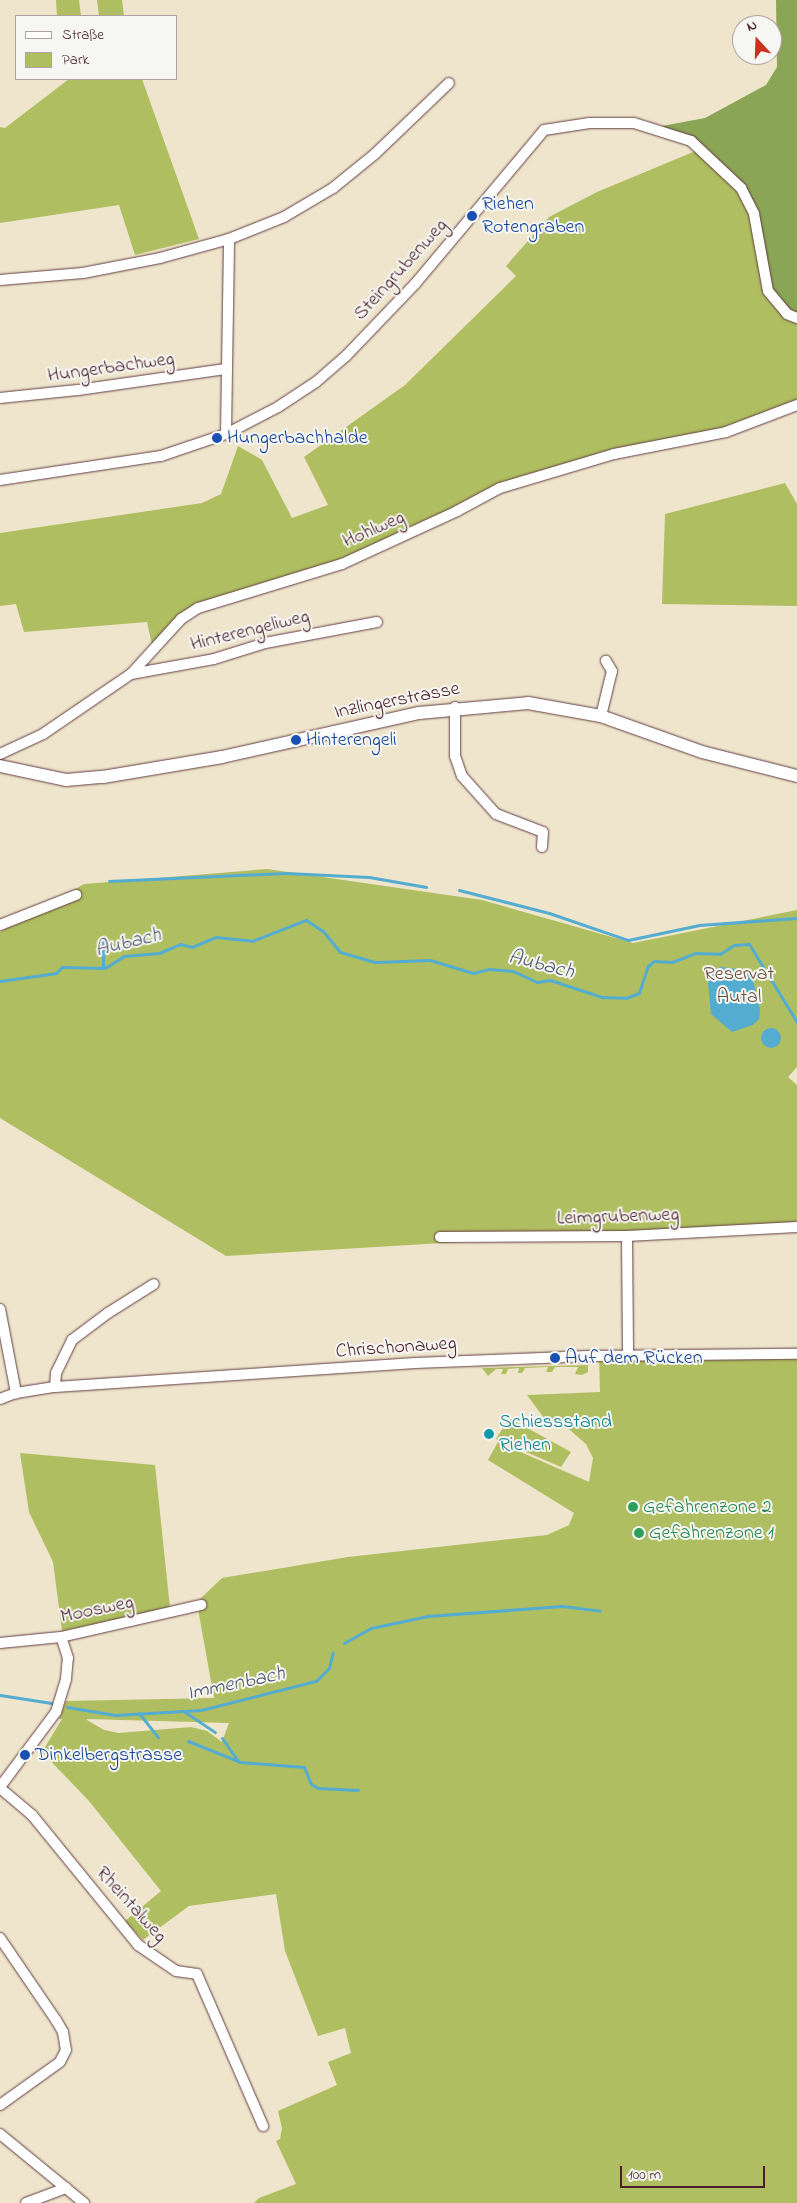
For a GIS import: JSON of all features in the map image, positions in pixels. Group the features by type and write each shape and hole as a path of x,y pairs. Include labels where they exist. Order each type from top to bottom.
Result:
{"street":[{"path":"0,280 83,273 160,258 229,239 284,216 333,188 376,153 449,83"},
{"name":"Steingrubenweg","path":"0,480 161,456 226,434 308,387 346,356 415,284 544,130 589,123 634,122 691,141 741,188 754,214 768,291 787,314 797,318"},
{"path":"226,434 229,239"},
{"name":"Hungerbachweg","path":"0,398 78,390 226,369"},
{"name":"Hohlweg","path":"0,754 43,734 131,674 181,619 198,608 342,564 500,488 614,454 726,432 797,405"},
{"name":"Hinterengeliweg","path":"131,674 214,659 265,643 377,622"},
{"path":"601,716 612,671 606,661"},
{"name":"Inzlingerstrasse","path":"0,766 66,780 103,777 222,757 382,720 455,707 528,703 601,716 702,752 797,776"},
{"path":"455,707 455,756 462,776 496,814 542,832 542,846"},
{"path":"0,925 76,895"},
{"name":"Leimgrubenweg","path":"440,1236 627,1236 797,1227"},
{"path":"627,1236 628,1356"},
{"path":"55,1387 56,1373 72,1340 108,1313 154,1284"},
{"path":"0,1309 16,1393"},
{"name":"Chrischonaweg","path":"0,1399 16,1393 55,1387 415,1363 628,1356 797,1354"},
{"name":"Moosweg","path":"0,1643 61,1637 201,1605"},
{"path":"0,1787 56,1712 66,1680 68,1658 61,1637"},
{"name":"Rheintalweg","path":"0,1787 32,1815 138,1945 176,1970 197,1974 264,2126"},
{"path":"0,1938 56,2020 63,2032 66,2050 60,2062 0,2105"},
{"path":"0,2134 84,2203"},
{"path":"26,2203 66,2188"}],"green space":[{"path":"56,0 79,0 81,15 57,15"},
{"path":"97,0 122,0 124,15 99,15"},
{"path":"776,0 797,0 797,314 788,309 769,287 752,203 681,134 662,126 705,118 766,85 777,65 782,65 782,15 776,15"},
{"path":"68,80 142,80 199,239 135,255 119,205 0,223 0,127 5,128"},
{"path":"698,150 743,198 755,230 765,291 797,321 797,403 726,429 512,481 365,553 202,605 152,645 147,622 24,632 16,604 0,606 0,533 202,503 221,494 238,446 262,460 292,518 328,505 304,457 405,385 516,276 506,266 549,217 597,192"},
{"path":"785,483 797,504 797,606 662,604 665,514"},
{"name":"Reservat Autal","path":"267,869 482,900 633,943 797,910 797,1067 788,1077 797,1085 797,1222 226,1256 0,1118 0,932 84,884"},
{"path":"599,1356 797,1356 797,2203 254,2203 259,2198 296,2184 276,2141 280,2139 282,2128 278,2111 337,2085 328,2062 351,2053 345,2028 318,2036 285,1951 276,1894 189,1906 143,1940 125,1921 161,1891 89,1801 42,1752 62,1719 59,1719 66,1701 214,1698 198,1609 200,1599 222,1578 348,1557 547,1535 569,1525 574,1513 488,1460 498,1442 589,1482 593,1458 586,1444 570,1430 544,1418 527,1395 600,1392","holes":["87,1719 229,1723 222,1742 207,1731 191,1727 119,1733 104,1730"]},
{"path":"588,1365 588,1372 582,1375 575,1374 578,1367 555,1367 552,1372 546,1372 548,1367 525,1368 522,1373 518,1373 519,1368 508,1369 506,1374 501,1374 503,1369 496,1369 488,1376 482,1368"},
{"path":"509,1418 571,1452 561,1467 496,1439"},
{"path":"20,1453 155,1465 170,1608 62,1631 53,1562 29,1512"}],"water":[{"path":"721,967 745,970 752,976 760,1009 759,1019 753,1025 732,1032 711,1014 708,983 713,970"},
{"path":"767,1028 775,1028 781,1034 781,1042 775,1048 767,1048 761,1042 761,1034"}],"waterway":[{"name":"Aubach","path":"109,881 286,873 369,877 426,887"},
{"name":"Aubach","path":"459,890 549,913 628,940 699,925 797,918"},
{"name":"Aubach","path":"0,981 56,973 62,967 105,968 124,956 159,953 180,944 192,947 216,937 252,941 306,920 323,931 340,952 376,962 430,960 473,973 489,969 513,971 537,982 550,980 602,997 626,998 639,993 648,966 654,961 672,962 695,953 720,954 734,945 749,944 797,1022"},
{"path":"103,939 103,968"},
{"name":"Immenbach","path":"344,1643 371,1628 428,1616 562,1606 600,1611"},
{"name":"Immenbach","path":"67,1707 115,1715 201,1710 316,1681 329,1668 333,1652"},
{"name":"Immenbach","path":"0,1695 51,1703"},
{"path":"185,1712 215,1732"},
{"path":"139,1713 158,1737"},
{"path":"222,1738 239,1762"},
{"path":"188,1741 240,1762 304,1767 311,1784 318,1788 358,1790"}],"place":[{"name":"Riehen Rotengraben","path":"472,216"},
{"name":"Hungerbachhalde","path":"217,438"},
{"name":"Hinterengeli","path":"296,740"},
{"name":"Auf dem Rücken","path":"555,1358"},
{"name":"Schiessstand Riehen","path":"489,1434"},
{"name":"Gefahrenzone 2","path":"633,1507"},
{"name":"Gefahrenzone 1","path":"639,1533"},
{"name":"Dinkelbergstrasse","path":"25,1755"}]}
